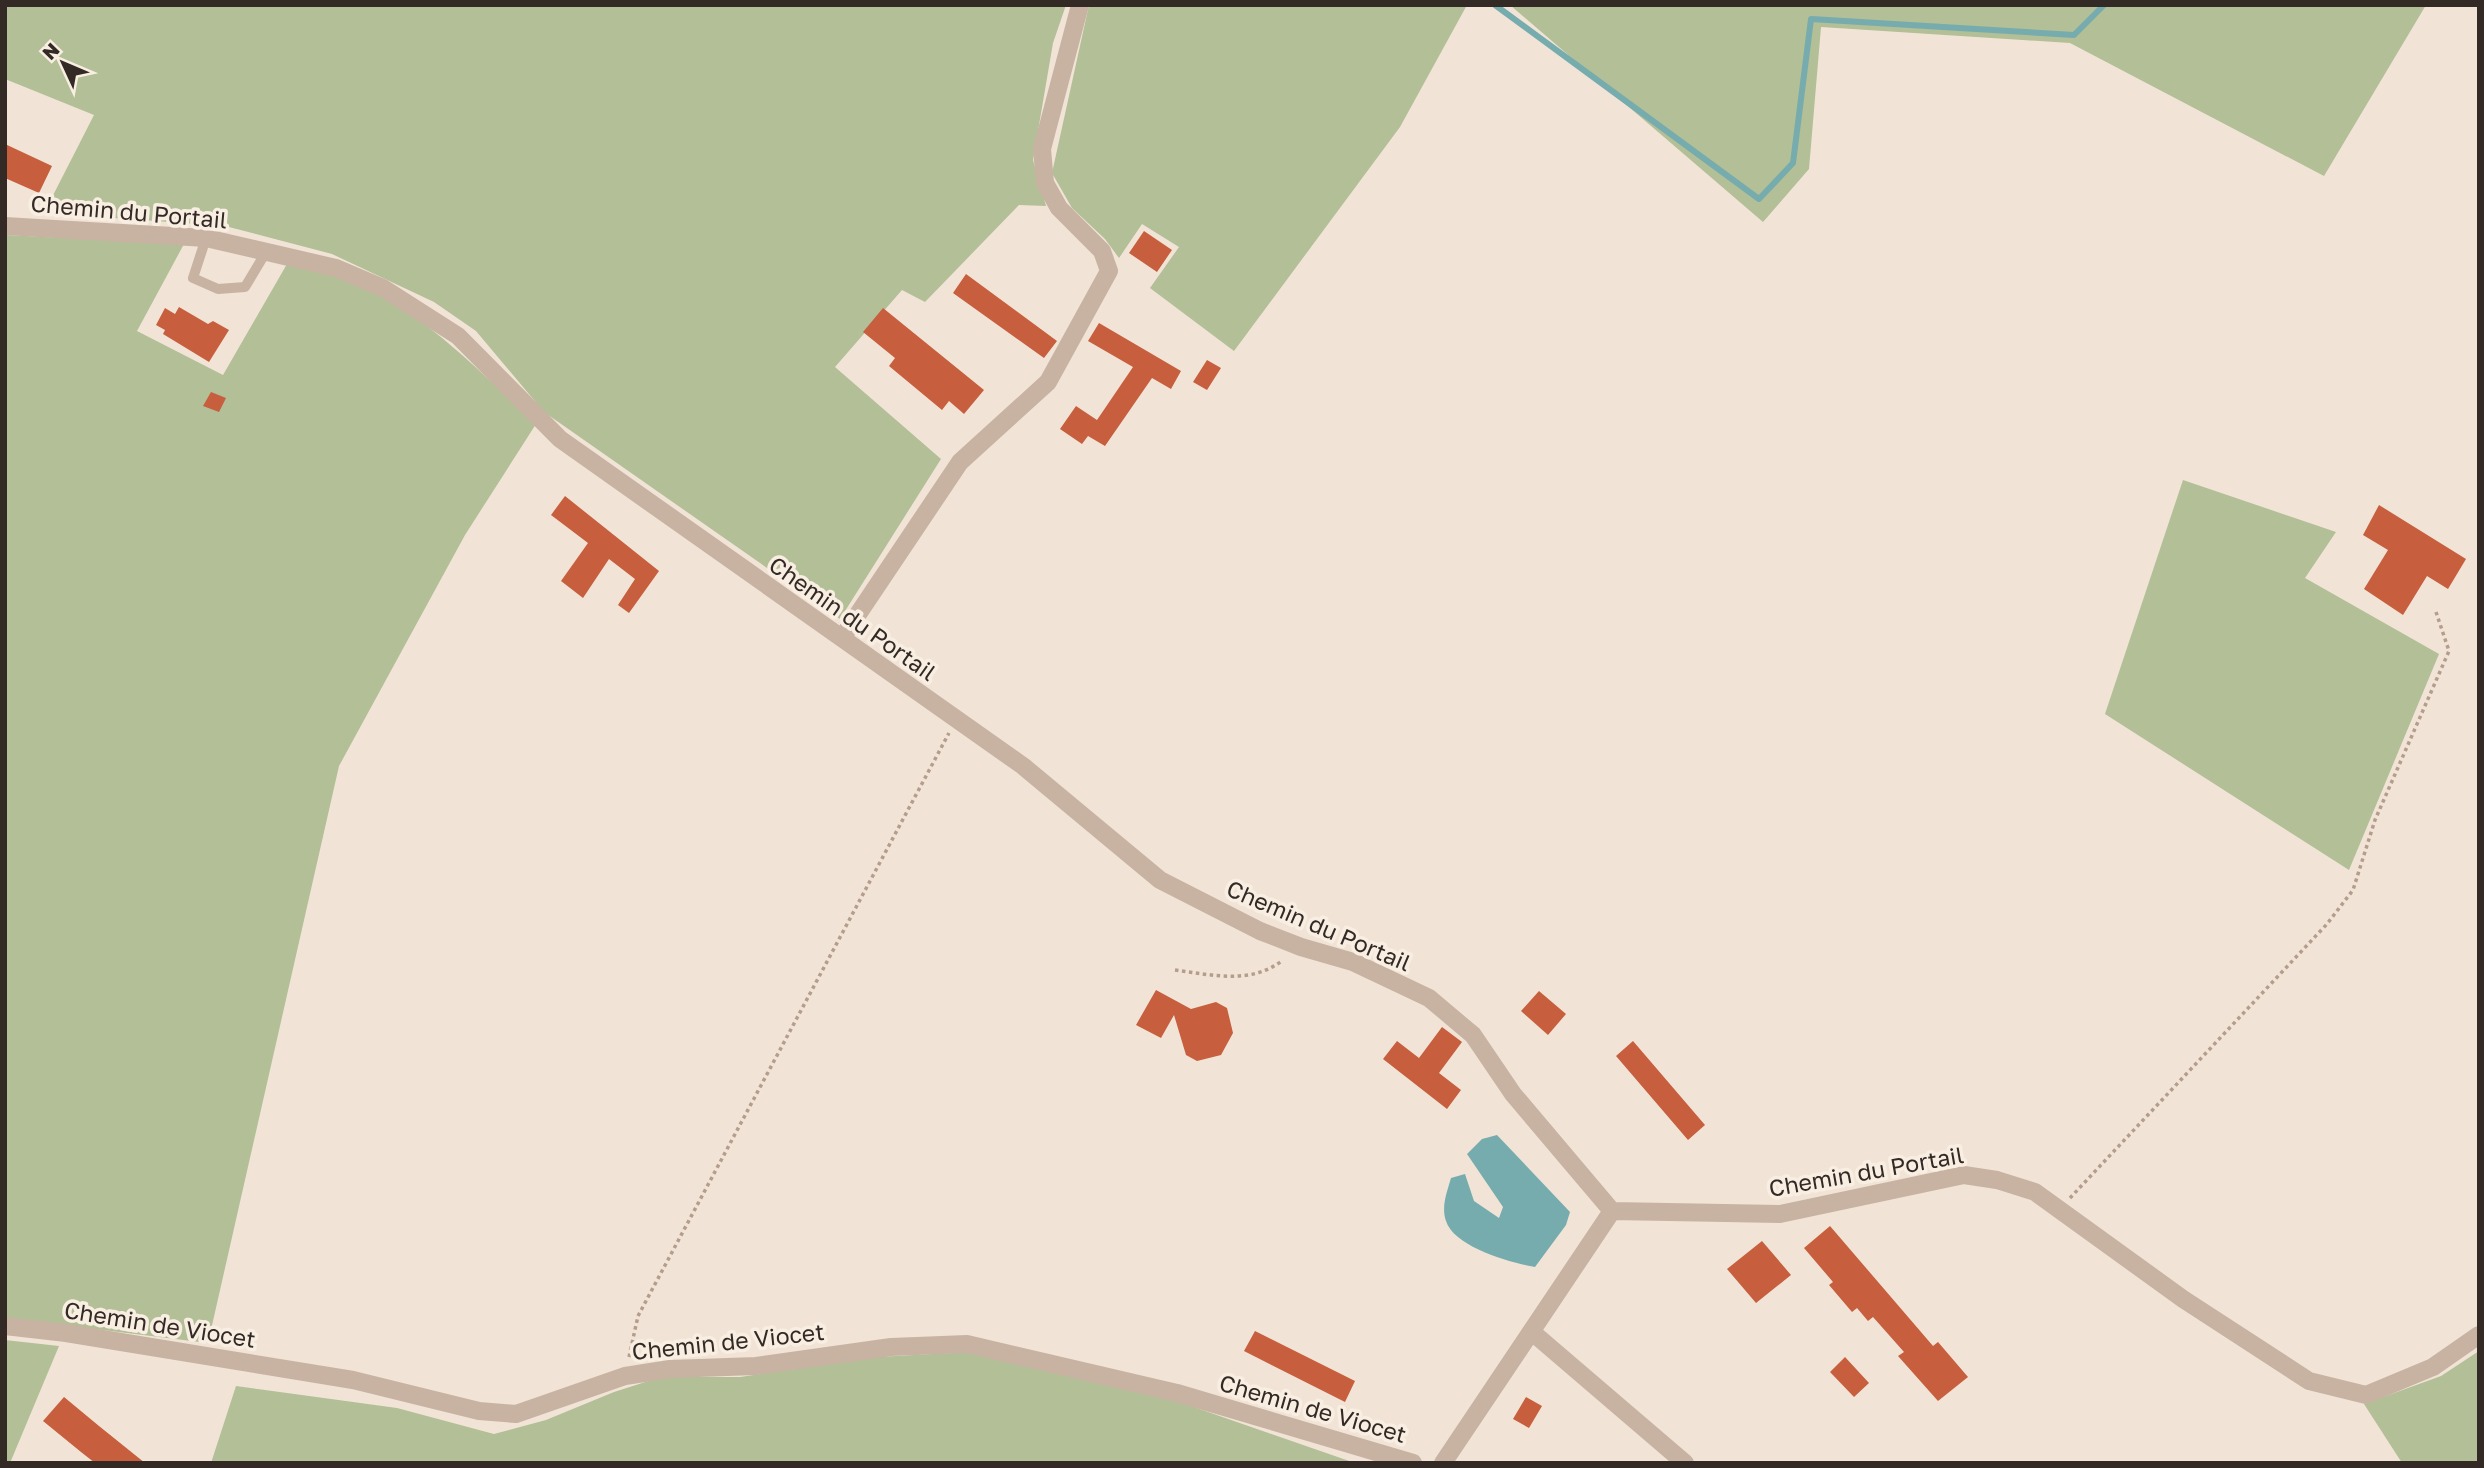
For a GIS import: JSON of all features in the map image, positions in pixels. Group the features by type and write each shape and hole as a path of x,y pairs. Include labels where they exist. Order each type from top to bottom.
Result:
{"street":[{"path":"842,638 960,462 1048,382 1109,271 1102,251 1059,208 1045,183 1042,149 1080,5"},
{"name":"Chemin du Portail","path":"5,226 206,237 337,268 383,288 458,336 560,439 1023,766 1160,880 1260,931 1301,947 1353,962 1429,998 1473,1035 1513,1094 1612,1211 1780,1214 1964,1175 1997,1180 2035,1192 2183,1299 2309,1381 2366,1395 2433,1367 2479,1335"},
{"path":"1443,1463 1612,1211"},
{"name":"Chemin de Viocet","path":"5,1326 66,1333 353,1380 479,1411 516,1414 625,1377 670,1369 756,1366 891,1347 967,1344 1177,1394 1413,1463"},
{"path":"1532,1332 1685,1463"}],"lane":[{"path":"206,237 193,278 218,289 245,287 266,251"}],"path":[{"path":"2059,1209 2327,924 2353,890 2375,820 2449,651 2436,612"},
{"path":"625,1377 638,1316 956,720"},
{"path":"1175,970 1232,978 1268,972 1301,947"}],"green space":[{"path":"5,5 1066,5 1053,43 1033,160 1046,206 1019,205 925,302 902,290 835,367 941,459 840,619 544,412 476,331 434,302 332,254 225,226 44,213 94,115 5,79"},
{"path":"1089,5 1467,5 1400,127 1234,351 1150,288 1179,247 1142,224 1119,258 1105,239 1072,208 1052,173"},
{"path":"1510,5 2426,5 2324,176 2070,43 1821,27 1809,169 1763,222"},
{"path":"5,235 184,244 137,331 223,375 287,264 345,278 371,289 422,322 471,363 536,424 465,535 339,766 208,1343 5,1318"},
{"path":"2183,480 2336,532 2305,578 2439,654 2349,870 2105,714"},
{"path":"5,1340 59,1346 10,1463 5,1463"},
{"path":"2479,1351 2479,1463 2402,1463 2364,1404 2441,1376"},
{"path":"970,1352 1168,1398 1355,1463 211,1463 236,1386 397,1408 494,1434 546,1420 614,1392 661,1377 740,1377 877,1357"}],"water":[{"path":"1497,1135 1570,1212 1566,1225 1535,1267 1498,1258 1471,1246 1451,1230 1446,1221 1444,1205 1451,1178 1465,1174 1474,1201 1499,1218 1503,1207 1467,1154 1482,1139"}],"building":[{"path":"5,144 52,166 39,193 5,178"},
{"path":"1144,231 1172,250 1157,272 1129,253"},
{"path":"966,274 1057,341 1044,358 953,293"},
{"path":"179,307 208,324 213,321 229,330 209,362 163,334 165,330 156,325 165,308 175,314"},
{"path":"883,308 984,390 964,414 949,401 942,410 889,366 895,358 863,332"},
{"path":"1099,323 1181,371 1171,389 1152,378 1105,446 1088,436 1082,444 1060,429 1076,406 1097,420 1133,367 1088,341"},
{"path":"1207,360 1221,368 1207,390 1193,382"},
{"path":"211,392 226,398 219,412 203,406"},
{"path":"565,496 659,571 629,613 618,605 635,579 609,559 583,598 561,581 588,543 551,515"},
{"path":"2379,505 2466,559 2448,589 2427,576 2403,615 2364,589 2388,550 2363,535"},
{"path":"1156,990 1191,1009 1216,1002 1227,1008 1233,1033 1221,1055 1197,1061 1186,1055 1174,1015 1161,1038 1136,1025"},
{"path":"1539,991 1566,1014 1548,1035 1521,1011"},
{"path":"1442,1027 1462,1042 1439,1073 1461,1090 1447,1109 1383,1059 1397,1041 1419,1058"},
{"path":"1633,1041 1705,1125 1688,1140 1616,1056"},
{"path":"1830,1226 1933,1346 1938,1342 1968,1377 1938,1401 1898,1356 1904,1352 1873,1317 1868,1321 1857,1308 1852,1312 1829,1285 1833,1282 1804,1248"},
{"path":"1762,1241 1791,1275 1756,1303 1727,1269"},
{"path":"1255,1331 1355,1381 1345,1402 1244,1351"},
{"path":"1845,1357 1869,1383 1854,1397 1830,1372"},
{"path":"64,1397 145,1463 95,1463 81,1452 43,1421"},
{"path":"1526,1397 1542,1406 1529,1428 1513,1419"}],"waterway":[{"path":"1495,5 1759,199 1793,163 1811,19 2074,35 2104,5"}]}
